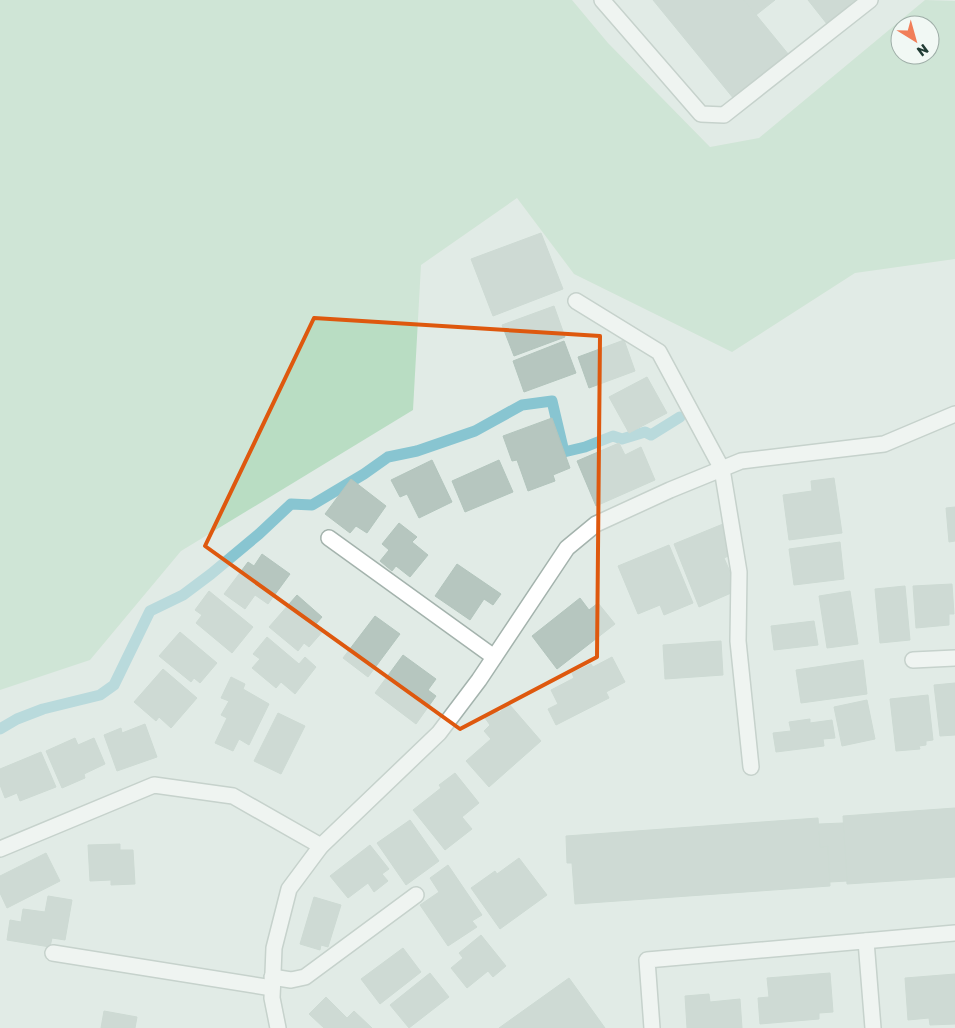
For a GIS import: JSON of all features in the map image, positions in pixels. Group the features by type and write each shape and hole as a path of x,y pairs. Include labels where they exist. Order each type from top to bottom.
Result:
{"street":[{"path":"602,0 701,114 724,116 870,0"},
{"path":"576,301 659,352 722,469 739,572 738,641 751,768"},
{"path":"278,1028 272,998 274,948 289,890 321,846 439,733 494,658 567,548 596,524 670,490 741,461 884,444 955,414"},
{"path":"329,538 494,658"},
{"path":"914,660 955,658"},
{"path":"0,849 154,785 233,796 321,846"},
{"path":"53,953 272,983 291,980 305,976 416,895"},
{"path":"652,1028 647,960 955,933"},
{"path":"866,941 872,1028"}],"highlighted area":[{"path":"314,318 600,336 597,657 460,729 205,546"}],"green space":[{"path":"0,0 572,0 608,43 710,147 759,138 890,29 890,65 940,65 940,15 907,15 925,0 955,1 955,259 855,273 732,352 574,274 517,198 421,265 413,410 181,551 90,660 0,690"}],"building":[{"path":"653,0 744,0 789,55 734,99"},
{"path":"744,0 775,0 756,15"},
{"path":"808,0 855,0 827,24"},
{"path":"541,233 563,289 493,316 471,259"},
{"path":"554,306 565,337 514,356 502,325"},
{"path":"624,340 635,371 589,388 578,357"},
{"path":"564,341 576,373 524,392 513,361"},
{"path":"647,377 667,413 629,433 609,397"},
{"path":"552,418 570,468 553,475 555,481 528,491 517,460 512,461 503,436"},
{"path":"619,443 625,455 641,447 655,480 596,506 577,461"},
{"path":"432,460 452,502 419,518 407,494 400,497 391,480"},
{"path":"499,460 513,492 465,512 452,481"},
{"path":"834,478 842,533 789,540 783,495 812,491 811,481"},
{"path":"351,479 386,506 367,533 356,526 350,533 325,514"},
{"path":"955,507 955,541 949,542 946,508"},
{"path":"399,523 417,537 412,542 428,555 410,577 396,566 392,571 380,561 389,550 382,544"},
{"path":"723,524 735,553 724,558 738,590 699,607 674,544"},
{"path":"840,542 844,579 794,585 789,549"},
{"path":"669,545 693,603 664,615 660,605 638,614 618,566"},
{"path":"262,554 290,574 268,604 255,595 245,609 224,594 248,562 254,566"},
{"path":"457,564 501,594 493,605 484,599 470,620 435,596"},
{"path":"952,584 954,614 949,614 949,625 916,628 913,586"},
{"path":"905,586 910,640 880,643 875,589"},
{"path":"209,591 253,627 232,653 196,623 202,615 195,610"},
{"path":"850,591 858,644 827,648 819,596"},
{"path":"297,595 322,617 316,624 324,630 309,647 304,643 298,651 269,627"},
{"path":"580,598 589,610 598,603 615,624 557,669 532,636"},
{"path":"375,616 400,634 368,677 343,658"},
{"path":"814,621 818,645 774,650 771,626"},
{"path":"180,632 217,663 200,683 194,678 191,682 159,656"},
{"path":"267,637 299,664 305,657 316,667 295,694 281,682 276,688 252,668 260,659 253,654"},
{"path":"721,641 723,675 665,679 663,645"},
{"path":"403,655 436,679 428,690 436,696 416,724 375,693"},
{"path":"612,657 625,682 606,692 609,698 556,725 548,709 558,704 551,690 574,678 572,673 591,664 593,667"},
{"path":"863,660 867,694 801,703 796,670"},
{"path":"163,669 197,698 171,728 159,717 156,721 134,702"},
{"path":"231,677 245,684 243,689 269,704 249,745 239,739 233,751 215,743 227,718 221,715 229,701 221,698"},
{"path":"955,683 955,735 940,736 934,685"},
{"path":"928,695 933,740 926,741 926,745 919,746 920,749 896,751 890,699"},
{"path":"867,700 875,739 842,746 834,707"},
{"path":"509,704 541,741 489,787 466,761 491,739 484,731 490,725 485,718 496,709 499,713"},
{"path":"278,713 305,726 281,774 254,761"},
{"path":"810,719 810,723 832,720 835,738 823,739 824,746 776,752 773,733 791,731 789,722"},
{"path":"145,724 157,757 117,771 104,735 121,728 122,733"},
{"path":"75,738 78,745 94,738 105,764 84,774 85,778 62,788 46,751"},
{"path":"41,752 56,787 20,801 17,793 5,798 0,785 0,769"},
{"path":"455,773 479,803 462,817 472,829 445,850 413,810 441,788 439,785"},
{"path":"955,808 955,877 847,884 843,816"},
{"path":"818,818 820,847 828,846 830,886 575,904 572,863 567,863 566,836"},
{"path":"410,820 439,861 406,885 377,843"},
{"path":"843,823 847,881 830,882 828,846 820,847 819,824"},
{"path":"120,844 120,850 133,850 135,884 111,885 111,880 90,881 88,845"},
{"path":"370,845 389,869 382,874 388,881 374,892 368,883 348,898 330,876"},
{"path":"46,853 60,881 7,908 0,893 0,876"},
{"path":"519,858 547,895 500,929 471,888 495,871 497,874"},
{"path":"448,865 482,915 472,921 477,927 448,946 420,905 439,892 430,878"},
{"path":"48,896 72,900 65,940 52,938 50,947 7,940 10,920 21,922 23,909 45,912"},
{"path":"314,897 341,905 328,947 321,945 320,950 300,944"},
{"path":"481,935 506,966 493,977 488,971 467,988 451,968 463,958 459,953"},
{"path":"403,948 421,972 380,1004 361,979"},
{"path":"430,973 449,997 409,1028 390,1005"},
{"path":"830,973 833,1012 819,1013 819,1019 760,1024 758,998 769,997 767,978"},
{"path":"955,974 955,1024 930,1025 929,1018 908,1020 905,978"},
{"path":"569,978 605,1028 499,1028"},
{"path":"709,994 710,1002 740,999 742,1028 687,1028 685,996"},
{"path":"326,997 347,1018 354,1011 372,1028 324,1028 309,1014"},
{"path":"104,1011 137,1017 135,1028 101,1028"}],"waterway":[{"path":"0,729 17,719 43,709 100,695 114,685 150,611 183,595 211,574 259,534 291,504 312,505 364,474 388,457 417,451 475,431 522,405 552,401 564,452 585,447 613,436 622,439 645,432 651,435 680,417"}]}
